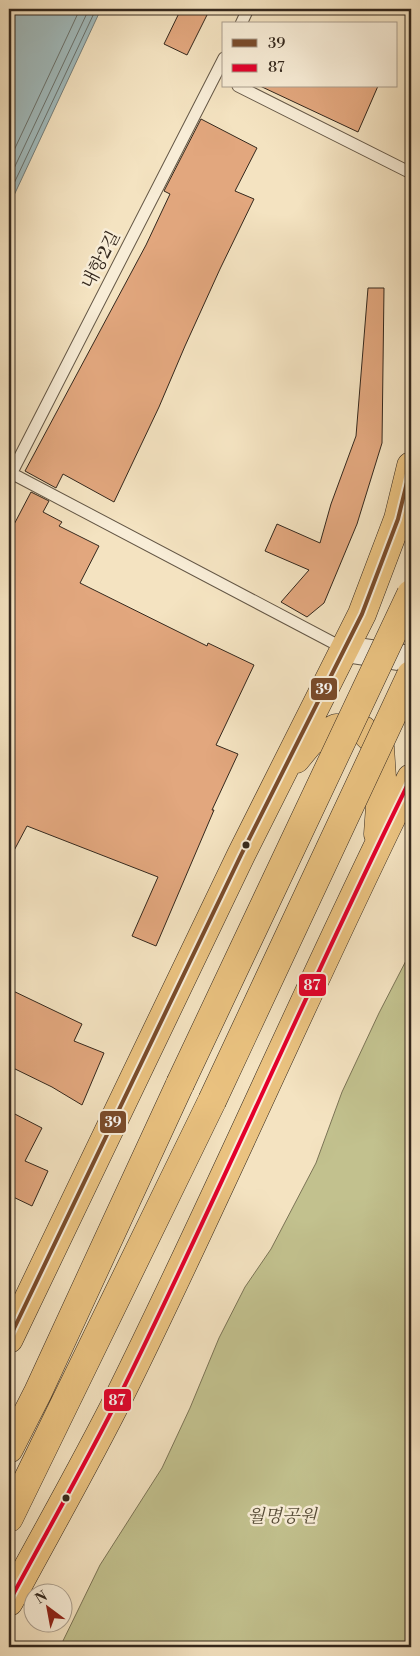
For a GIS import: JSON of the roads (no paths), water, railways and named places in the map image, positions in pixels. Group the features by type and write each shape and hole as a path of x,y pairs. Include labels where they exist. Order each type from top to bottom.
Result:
{"main road":[{"path":"9,1339 237,864 362,614 394,528 411,466"},
{"path":"9,1449 43,1383 180,1084 411,594"},
{"path":"9,1518 212,1102 411,674"},
{"path":"277,784 310,742 336,728 363,730 380,747 382,778 378,846"},
{"path":"9,1602 119,1397 411,778"}],"street":[{"path":"344,649 411,659"}],"lane":[{"path":"242,22 248,9"},
{"name":"내항2길","path":"10,474 220,77"},
{"path":"242,88 411,174"},
{"path":"10,474 344,649"}],"water":[{"path":"9,9 101,9 9,206"}],"park label":[{"name":"월명공원","path":"282,1516"}]}
